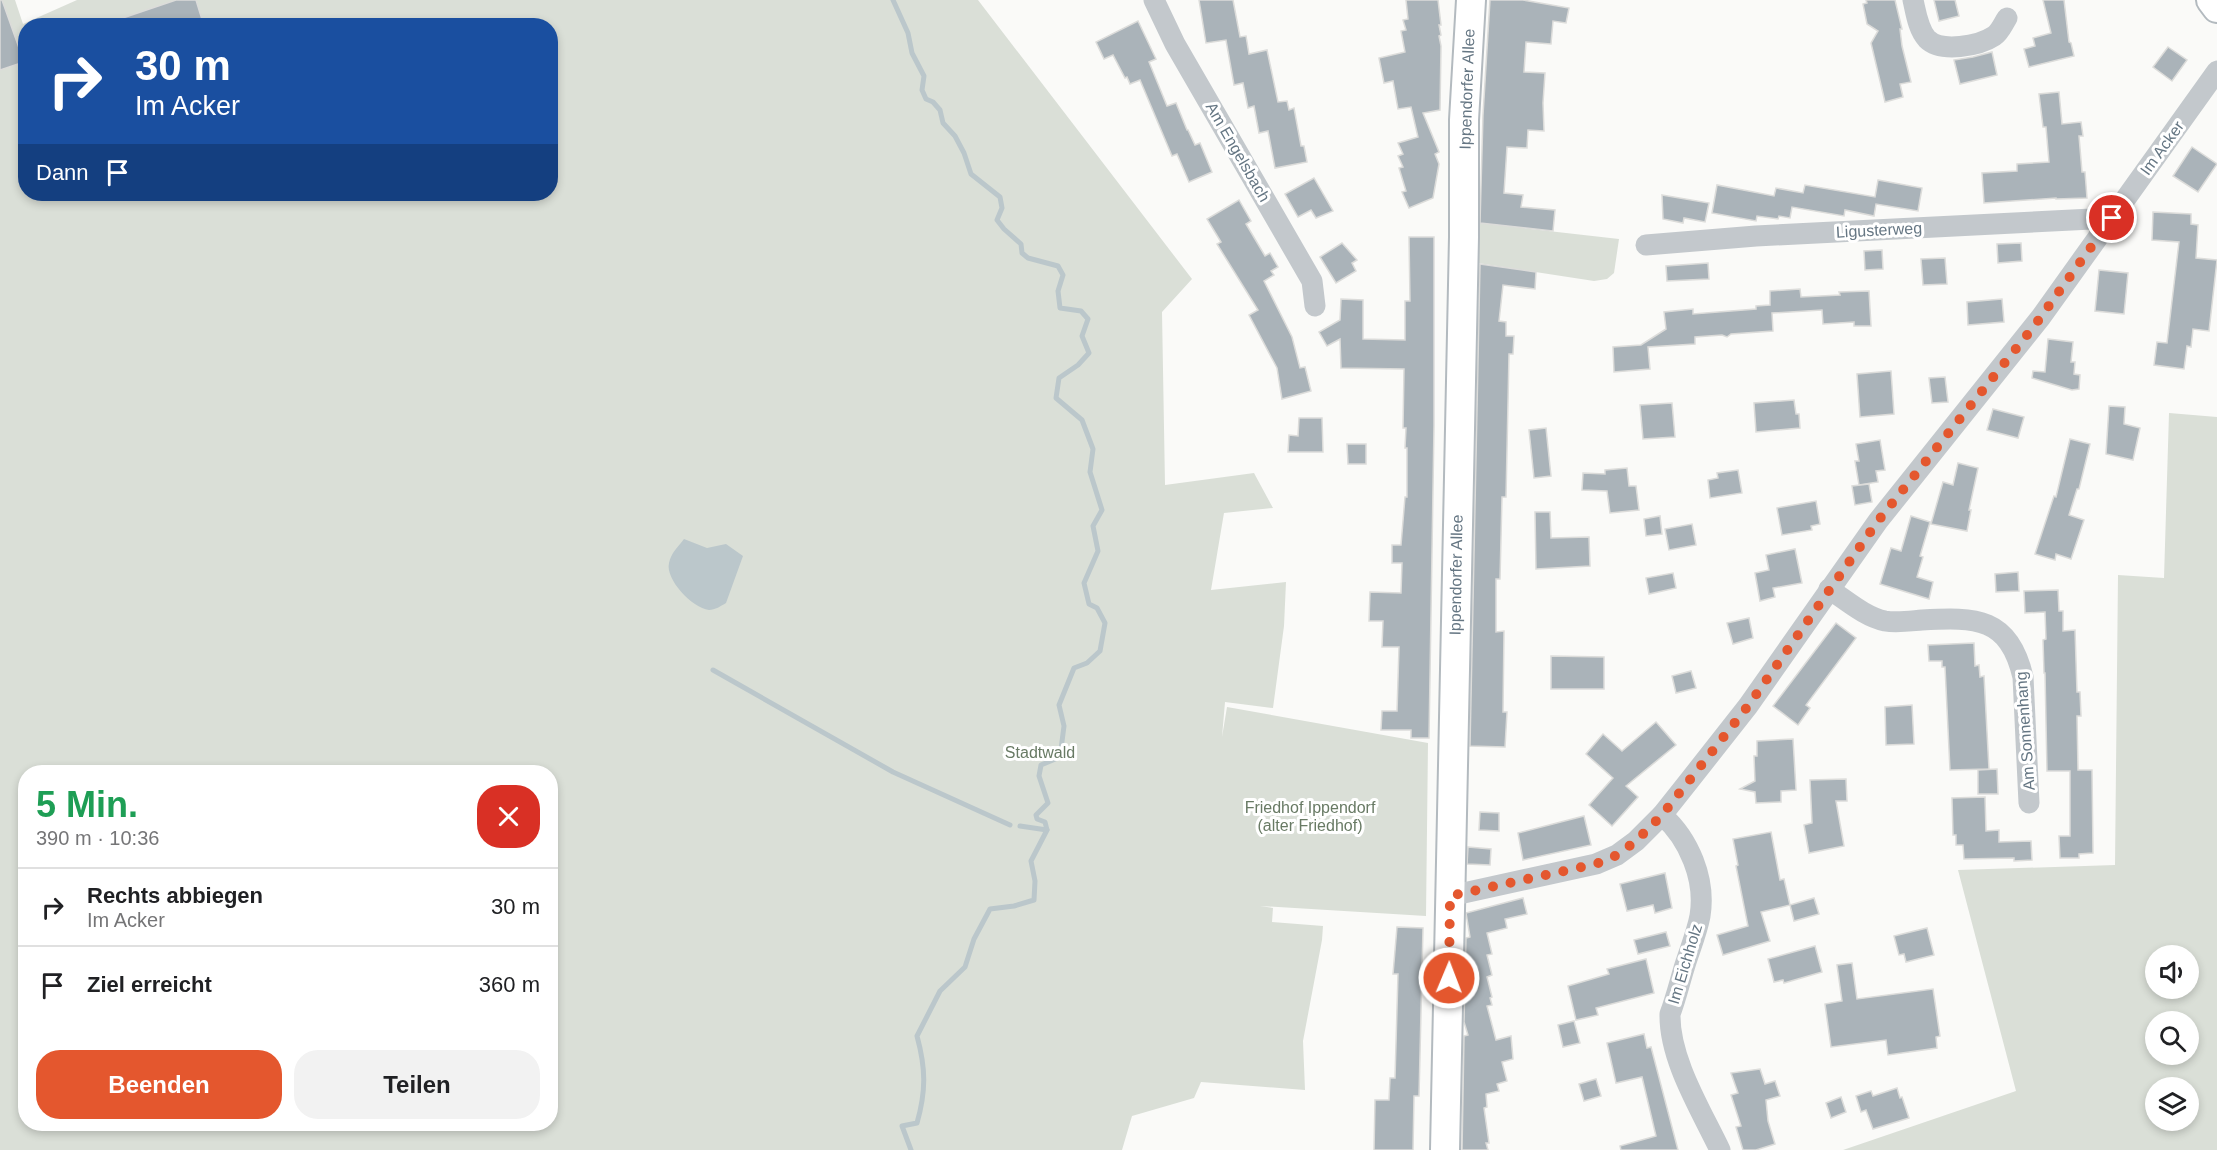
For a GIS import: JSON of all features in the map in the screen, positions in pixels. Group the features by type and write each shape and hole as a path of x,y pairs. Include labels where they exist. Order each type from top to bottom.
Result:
{"street":[{"name":"Am Engelsbach","path":"1154,0 1175,44 1312,281 1315,306"},
{"name":"Ippendorfer Allee","path":"1445,1150 1464,237 1464,120 1471,0"},
{"path":"1912,0 1924,35 1944,48 1992,38 2007,18"},
{"path":"2211,0 2217,8"},
{"name":"Im Acker","path":"1450,896 1596,864 1617,855 1636,841 1662,815 1748,706 1878,521 2035,325 2217,71"},
{"name":"Ligusterweg","path":"1646,245 1756,236 2112,218"},
{"name":"Am Sonnenhang","path":"1829,589 1861,610 1885,621 1966,619 1990,626 2008,640 2019,659 2023,677 2030,803"},
{"name":"Im Eichholz","path":"1662,815 1688,848 1694,863 1701,897 1700,915 1670,1014 1670,1026 1683,1071 1720,1150"}],"green space":[{"path":"0,0 15,0 21,18 18,18 18,201 558,201 558,18 36,18 77,0 978,0 1192,279 1162,312 1165,485 1254,473 1273,508 1224,513 1211,590 1286,582 1284,626 1273,708 1225,702 1222,737 1227,707 1428,743 1426,916 1260,906 1273,908 1272,922 1323,926 1303,1041 1305,1090 1201,1082 1194,1098 1132,1116 1122,1150 0,1150"},
{"path":"1479,223 1619,239 1614,273 1607,279 1594,281 1478,263"},
{"path":"2169,413 2217,417 2217,1150 1843,1150 2016,1091 1958,870 2115,865 2118,575 2164,578"}],"shaded area":[{"path":"684,539 707,548 726,544 743,556 726,603 718,608 709,610 695,604 681,592 671,577 670,559"}],"building":[{"path":"0,0 2,0 18,45 18,64 0,70"},
{"path":"176,0 196,0 202,18 123,18"},
{"path":"1199,0 1233,0 1240,37 1246,36 1249,54 1267,50 1278,102 1287,101 1289,110 1294,108 1301,146 1304,146 1307,162 1275,168 1268,131 1259,133 1254,106 1248,108 1243,83 1234,85 1226,40 1206,43"},
{"path":"1406,0 1438,0 1441,25 1439,25 1441,35 1439,36 1441,46 1440,110 1423,113 1439,152 1435,154 1439,164 1433,198 1409,208 1402,192 1406,191 1399,168 1403,167 1398,156 1403,154 1398,143 1418,137 1411,107 1398,109 1393,81 1384,83 1379,58 1405,52 1401,31 1406,30 1403,20 1408,19"},
{"path":"1490,0 1523,0 1569,8 1566,23 1553,21 1551,44 1526,42 1524,72 1545,73 1544,131 1528,130 1527,148 1507,147 1504,193 1523,195 1521,207 1555,210 1553,231 1480,223 1483,115"},
{"path":"1866,0 1895,0 1902,29 1900,29 1902,46 1911,82 1900,84 1903,97 1885,102 1871,43 1878,31 1867,24 1863,4 1867,3"},
{"path":"1934,0 1955,0 1959,16 1939,21"},
{"path":"2043,0 2064,0 2069,42 2074,56 2029,67 2024,49 2035,46 2033,38 2051,33"},
{"path":"1138,21 1156,59 1149,62 1167,106 1176,103 1195,145 1200,143 1212,172 1189,182 1177,154 1172,156 1140,80 1130,84 1113,55 1104,59 1096,42"},
{"path":"2168,47 2187,60 2172,81 2153,67"},
{"path":"1992,52 1997,75 1960,84 1954,60"},
{"path":"2059,92 2062,124 2081,122 2083,136 2079,136 2087,198 1984,203 1982,173 2017,171 2017,164 2049,162 2046,127 2043,127 2039,94"},
{"path":"2192,147 2217,164 2198,192 2173,176"},
{"path":"1314,178 1333,211 1316,218 1311,210 1298,217 1285,194"},
{"path":"1878,180 1922,188 1918,211 1876,204 1874,216 1845,210 1844,216 1792,207 1790,218 1757,216 1756,221 1712,213 1717,185 1774,196 1776,188 1803,193 1805,185 1875,197"},
{"path":"1662,195 1709,203 1705,222 1684,218 1683,223 1663,219"},
{"path":"1239,200 1251,221 1246,224 1265,256 1270,253 1278,267 1271,271 1274,275 1264,281 1292,337 1300,368 1305,367 1311,391 1282,399 1277,368 1249,315 1258,310 1217,244 1221,242 1207,219"},
{"path":"2153,212 2191,214 2191,224 2198,225 2196,258 2217,260 2209,331 2193,329 2191,347 2187,346 2184,369 2154,365 2157,342 2167,343 2179,242 2152,240"},
{"path":"1409,237 1434,237 1434,426 1429,738 1411,738 1411,730 1381,730 1382,711 1397,711 1399,647 1382,647 1383,621 1369,621 1370,592 1401,593 1402,563 1392,563 1392,545 1401,545 1405,497 1407,497 1406,428 1403,428 1404,369 1341,368 1340,339 1327,346 1319,332 1340,320 1341,299 1363,300 1363,339 1405,340 1405,301 1410,301"},
{"path":"1342,243 1357,260 1352,263 1356,271 1336,283 1320,257"},
{"path":"2021,243 2022,261 1998,263 1997,244"},
{"path":"1882,250 1883,269 1865,270 1864,251"},
{"path":"1945,258 1947,284 1923,285 1921,259"},
{"path":"1708,263 1709,279 1667,281 1666,266"},
{"path":"1480,264 1536,272 1535,289 1503,285 1499,321 1506,322 1506,336 1514,336 1513,354 1509,354 1506,497 1502,497 1500,579 1496,579 1496,632 1504,631 1503,712 1507,712 1505,747 1470,746"},
{"path":"2099,270 2128,273 2124,314 2095,311"},
{"path":"1800,289 1801,297 1869,291 1871,326 1854,326 1854,322 1823,324 1822,310 1772,313 1773,331 1731,334 1727,337 1722,335 1695,337 1695,344 1648,347 1650,369 1614,372 1613,347 1641,345 1666,329 1664,312 1693,309 1693,314 1756,309 1756,306 1770,305 1770,291"},
{"path":"2002,299 2004,322 1968,325 1967,302"},
{"path":"2048,339 2073,342 2071,362 2075,362 2074,374 2080,375 2079,389 2072,390 2032,378 2033,371 2045,372"},
{"path":"1891,371 1894,414 1860,417 1857,374"},
{"path":"1945,377 1948,402 1932,403 1929,378"},
{"path":"1794,400 1796,414 1799,414 1800,428 1756,432 1754,403"},
{"path":"1672,403 1675,437 1643,439 1640,405"},
{"path":"2109,406 2125,407 2124,424 2140,428 2133,460 2106,454"},
{"path":"1993,409 2024,417 2018,438 1987,430"},
{"path":"1299,418 1322,418 1323,452 1288,452 1289,435 1298,436"},
{"path":"1546,428 1551,476 1534,478 1529,430"},
{"path":"2070,439 2090,444 2079,489 2077,489 2069,515 2084,520 2071,559 2056,554 2055,560 2035,554 2054,496 2056,497"},
{"path":"1880,440 1885,470 1876,471 1878,482 1859,485 1855,461 1859,461 1856,444"},
{"path":"1347,444 1366,444 1366,464 1348,464"},
{"path":"1958,463 1978,468 1967,531 1931,524 1943,482 1953,485"},
{"path":"1627,468 1629,486 1636,486 1639,510 1610,513 1607,491 1582,490 1583,473 1605,474 1605,470"},
{"path":"1738,470 1742,493 1710,498 1708,480 1718,478 1717,473"},
{"path":"1869,484 1872,502 1855,505 1852,486"},
{"path":"1816,501 1820,524 1811,526 1812,530 1782,535 1777,508"},
{"path":"1535,512 1550,512 1551,538 1589,537 1590,566 1536,569"},
{"path":"1660,516 1662,534 1646,536 1644,519"},
{"path":"1911,516 1930,522 1920,556 1923,557 1917,577 1933,582 1929,599 1880,584 1891,548 1901,551"},
{"path":"1692,524 1696,545 1669,550 1665,529"},
{"path":"1795,549 1802,583 1773,588 1775,597 1760,601 1755,573 1769,570 1766,555"},
{"path":"2018,572 2019,591 1996,592 1995,574"},
{"path":"1673,573 1676,588 1649,594 1646,578"},
{"path":"2058,590 2059,611 2063,611 2063,631 2075,630 2077,692 2080,692 2081,716 2077,716 2078,770 2092,770 2093,853 2079,854 2079,858 2060,858 2059,836 2070,836 2070,771 2047,771 2043,640 2046,639 2045,612 2025,613 2024,591"},
{"path":"1749,618 1753,638 1733,644 1727,623"},
{"path":"1836,623 1856,638 1806,705 1810,708 1798,725 1773,706"},
{"path":"1974,643 1975,666 1979,665 1980,677 1984,676 1989,769 1950,770 1945,667 1942,667 1942,661 1929,661 1928,645"},
{"path":"1551,656 1604,657 1604,689 1551,689"},
{"path":"1691,671 1696,688 1676,693 1672,676"},
{"path":"1912,705 1914,744 1886,745 1885,707"},
{"path":"1656,722 1676,745 1626,786 1638,797 1612,826 1589,805 1613,778 1586,754 1603,734 1622,751"},
{"path":"1793,739 1796,790 1781,791 1781,802 1756,803 1755,792 1740,789 1755,781 1754,756 1757,756 1757,741"},
{"path":"1997,769 1998,794 1978,794 1978,770"},
{"path":"1846,779 1847,801 1836,801 1844,846 1809,853 1804,825 1812,823 1810,780"},
{"path":"1985,797 1986,831 1999,830 1999,842 2031,841 2032,860 1964,859 1963,845 1956,845 1956,835 1953,835 1952,798"},
{"path":"1480,812 1499,813 1499,831 1479,830"},
{"path":"1584,816 1591,845 1523,860 1518,833"},
{"path":"1771,832 1780,880 1784,879 1790,905 1761,912 1770,941 1723,955 1717,935 1748,926 1733,839"},
{"path":"1468,847 1491,849 1490,865 1467,864"},
{"path":"1665,873 1672,908 1655,913 1653,905 1627,911 1620,884"},
{"path":"1523,898 1527,914 1505,919 1507,928 1487,933 1492,954 1487,955 1492,975 1487,977 1492,1005 1487,1006 1496,1040 1511,1036 1513,1059 1502,1062 1507,1081 1497,1084 1499,1091 1486,1094 1487,1107 1484,1108 1488,1150 1462,1150 1464,1036 1468,1035 1464,1022 1466,938 1470,937 1466,913"},
{"path":"1814,898 1819,914 1794,921 1790,905"},
{"path":"1397,927 1423,928 1419,1096 1414,1096 1413,1150 1374,1150 1375,1100 1389,1100 1390,1078 1395,1078 1398,974 1393,974"},
{"path":"1927,928 1934,955 1906,962 1904,954 1899,955 1894,936"},
{"path":"1666,932 1670,946 1638,954 1634,940"},
{"path":"1815,946 1822,972 1784,983 1783,980 1774,982 1768,959"},
{"path":"1646,959 1654,993 1596,1008 1598,1015 1576,1020 1568,986 1609,974 1607,969"},
{"path":"1852,963 1857,999 1933,989 1940,1036 1936,1037 1937,1048 1888,1055 1886,1040 1831,1047 1825,1004 1842,1001 1837,965"},
{"path":"1574,1021 1580,1043 1563,1047 1558,1025"},
{"path":"1644,1034 1647,1048 1651,1047 1678,1150 1621,1150 1620,1146 1656,1136 1642,1077 1616,1083 1607,1043"},
{"path":"1760,1069 1765,1084 1775,1081 1780,1096 1766,1100 1768,1121 1775,1144 1756,1150 1743,1150 1736,1127 1741,1126 1731,1095 1738,1093 1731,1073"},
{"path":"1596,1079 1601,1096 1584,1101 1579,1084"},
{"path":"1897,1088 1909,1118 1873,1129 1866,1110 1861,1112 1856,1096 1871,1091 1873,1096"},
{"path":"1841,1097 1846,1112 1831,1118 1826,1103"}],"waterway":[{"path":"893,0 908,33 912,53 924,76 922,90 926,99 933,102 940,110 943,123 955,136 971,174 1000,197 1002,208 997,220 1021,244 1022,253 1028,258 1058,266 1063,275 1058,291 1060,308 1081,311 1088,319 1082,336 1089,353 1078,365 1059,378 1056,398 1082,420 1093,449 1090,472 1102,510 1093,526 1098,551 1084,583 1089,604 1097,608 1105,623 1100,651 1087,663 1074,668 1059,705 1064,726 1060,757 1041,765 1039,776 1048,803 1036,815 1037,819 1045,822 1047,830 1031,861 1035,881 1034,900 1014,906 990,909 974,939 965,967 940,991 917,1036 924,1080 922,1101 917,1123 902,1126 911,1150"},
{"path":"713,670 893,772 1010,825"},
{"path":"1020,826 1047,830"}],"route":[{"path":"1449,978 1450,896 1596,864 1617,855 1636,841 1662,815 1748,706 1878,521 2035,325 2112,218"}],"park label":[{"name":"Stadtwald","path":"1040,752"},
{"name":"Friedhof Ippendorf (alter Friedhof)","path":"1310,816"}]}
